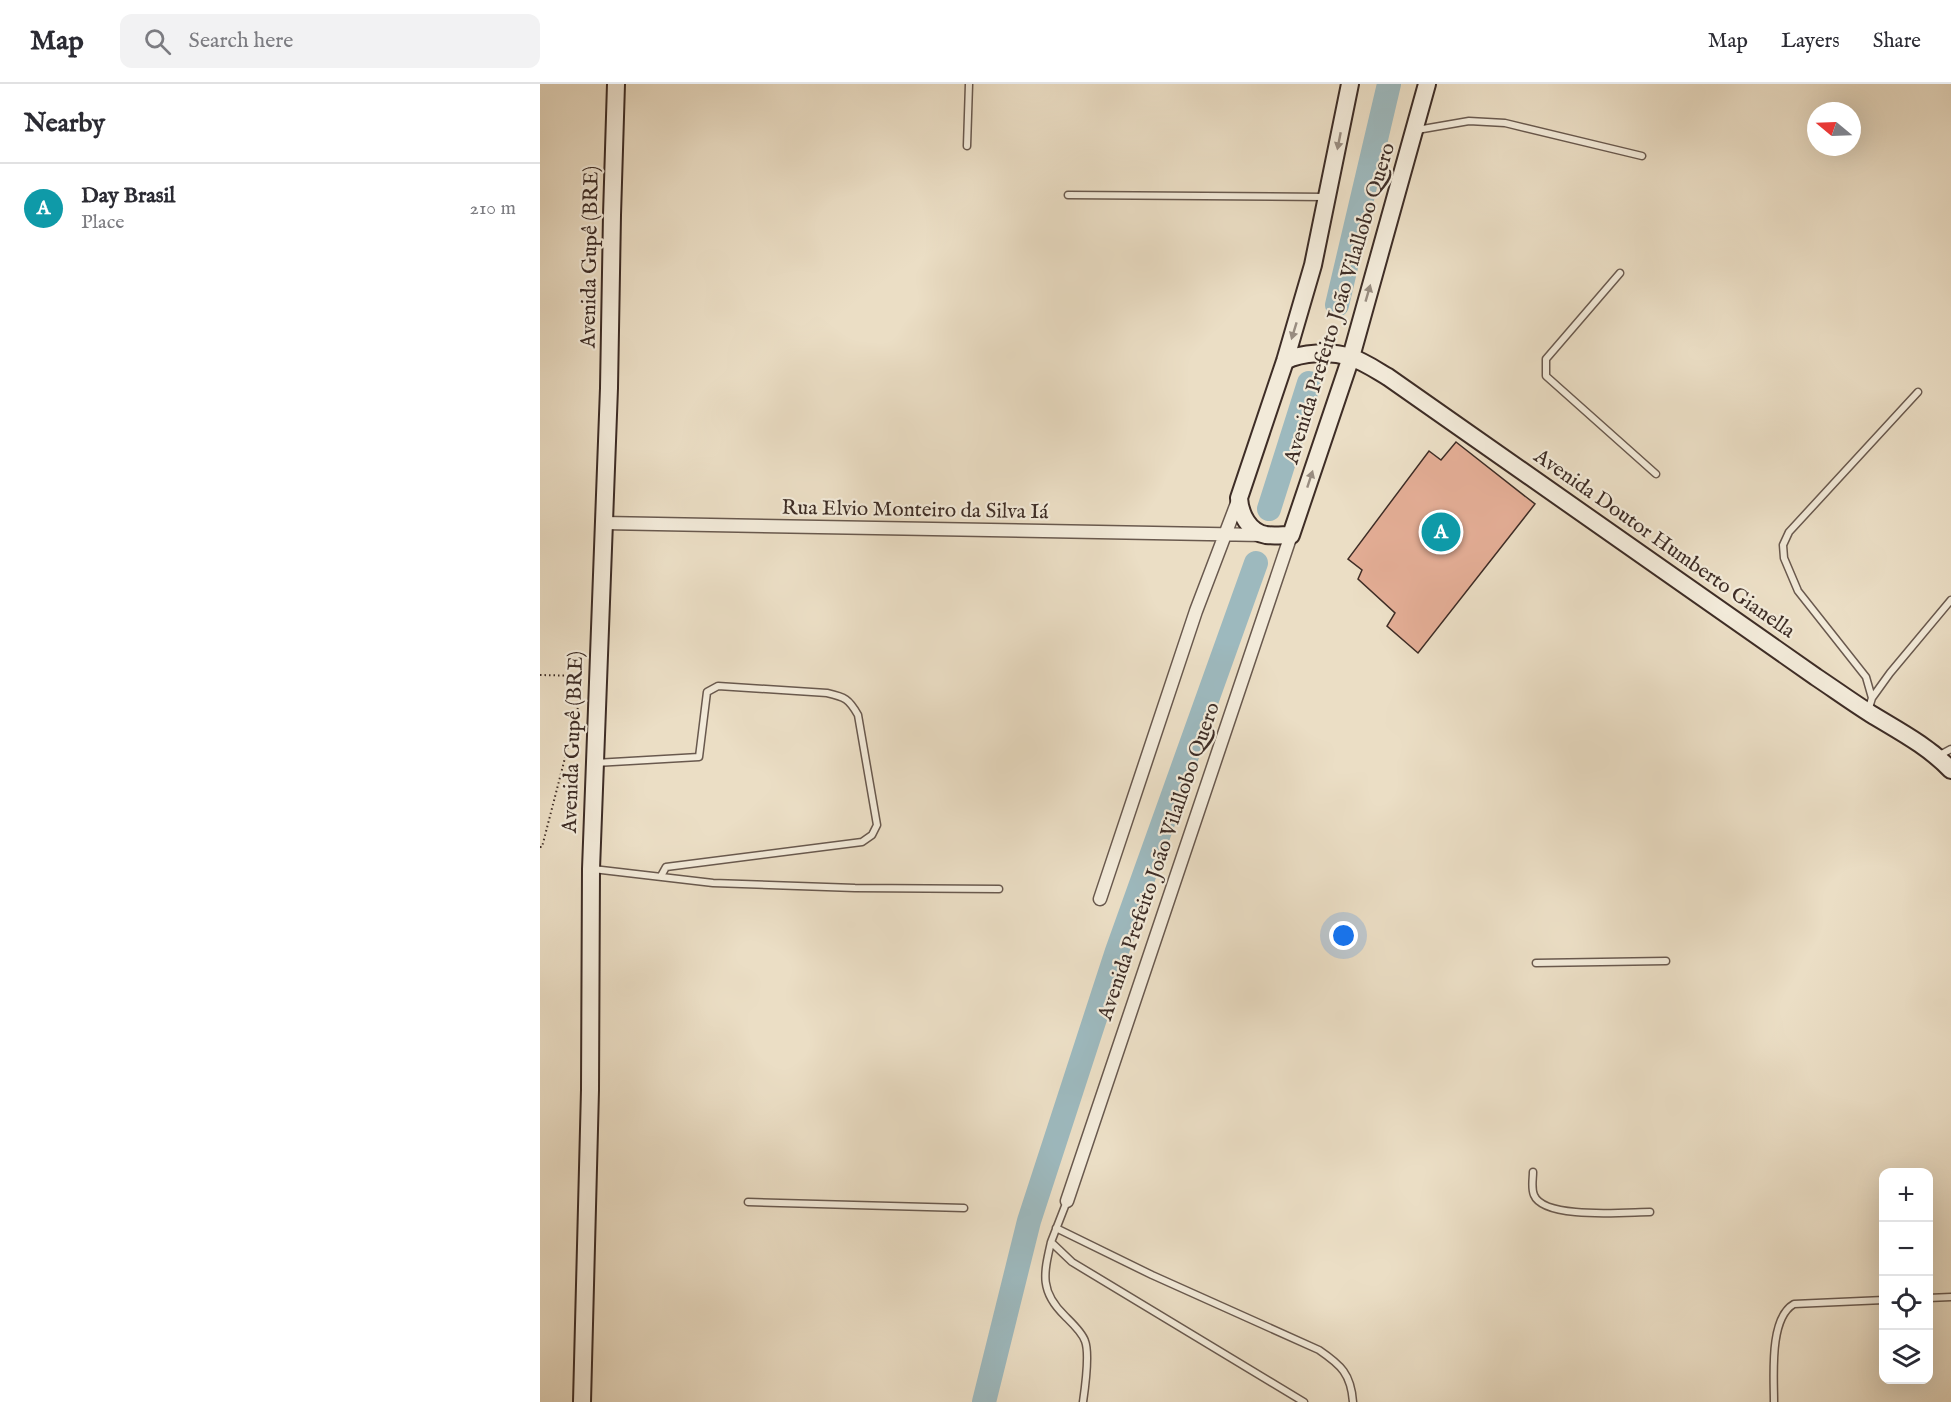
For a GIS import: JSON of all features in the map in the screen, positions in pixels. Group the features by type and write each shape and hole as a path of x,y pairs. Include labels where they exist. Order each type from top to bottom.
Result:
{"main road":[{"name":"Avenida Gupê (BRE)","path":"582,1402 590,1090 591,868 604,523 616,84"},
{"name":"Avenida Prefeito João Vilallobo Quero","path":"1239,498 1285,361 1313,265 1350,84"},
{"name":"Avenida Prefeito João Vilallobo Quero","path":"1291,535 1351,357 1427,84"},
{"path":"1285,361 1306,355 1351,357"},
{"name":"Avenida Doutor Humberto Gianella","path":"1351,357 1388,376 1870,705 1945,753 1951,770"},
{"path":"1239,498 1240,508 1252,527 1266,535 1291,535"}],"street":[{"name":"Avenida Prefeito João Vilallobo Quero","path":"1100,899 1193,622 1239,498"},
{"name":"Rua Elvio Monteiro da Silva Iá","path":"604,523 1225,535"},
{"path":"1225,535 1266,535"},
{"name":"Avenida Prefeito João Vilallobo Quero","path":"1067,1201 1291,535"}],"lane":[{"path":"967,146 969,84"},
{"path":"1415,130 1469,121 1505,123 1642,156"},
{"path":"1068,195 1328,197"},
{"path":"1620,273 1546,359 1546,376 1656,474"},
{"path":"1870,705 1866,677 1798,591 1784,558 1783,545 1789,532 1918,392"},
{"path":"1870,705 1890,673 1951,600"},
{"path":"594,763 699,757 707,692 718,686 827,693 841,696 851,702 858,715 876,825 872,835 862,842 666,867 662,876"},
{"path":"591,868 714,883 855,888 999,889"},
{"path":"1536,963 1666,961"},
{"path":"1533,1172 1534,1196 1540,1203 1557,1210 1650,1212"},
{"path":"1067,1201 1051,1242 1044,1282 1056,1307 1074,1324 1085,1341 1086,1379 1083,1402"},
{"path":"748,1202 964,1208"},
{"path":"1056,1228 1152,1275 1319,1350 1339,1364 1352,1387 1353,1402"},
{"path":"1051,1242 1080,1267 1304,1402"},
{"path":"1933,1298 1951,1297"},
{"path":"1774,1402 1774,1367 1779,1323 1786,1308 1794,1304 1879,1300"}],"path":[{"path":"540,675 586,676"},
{"path":"540,847 542,847 583,687"}],"building":[{"path":"1456,442 1535,504 1418,653 1387,626 1395,613 1358,579 1362,570 1348,559 1429,451 1441,460"}],"waterway":[{"path":"1337,305 1389,84"},
{"path":"1269,509 1309,383"},
{"path":"984,1402 1029,1221 1117,951 1256,563"}],"place":[{"name":"Day Brasil","path":"1441,532"}]}
